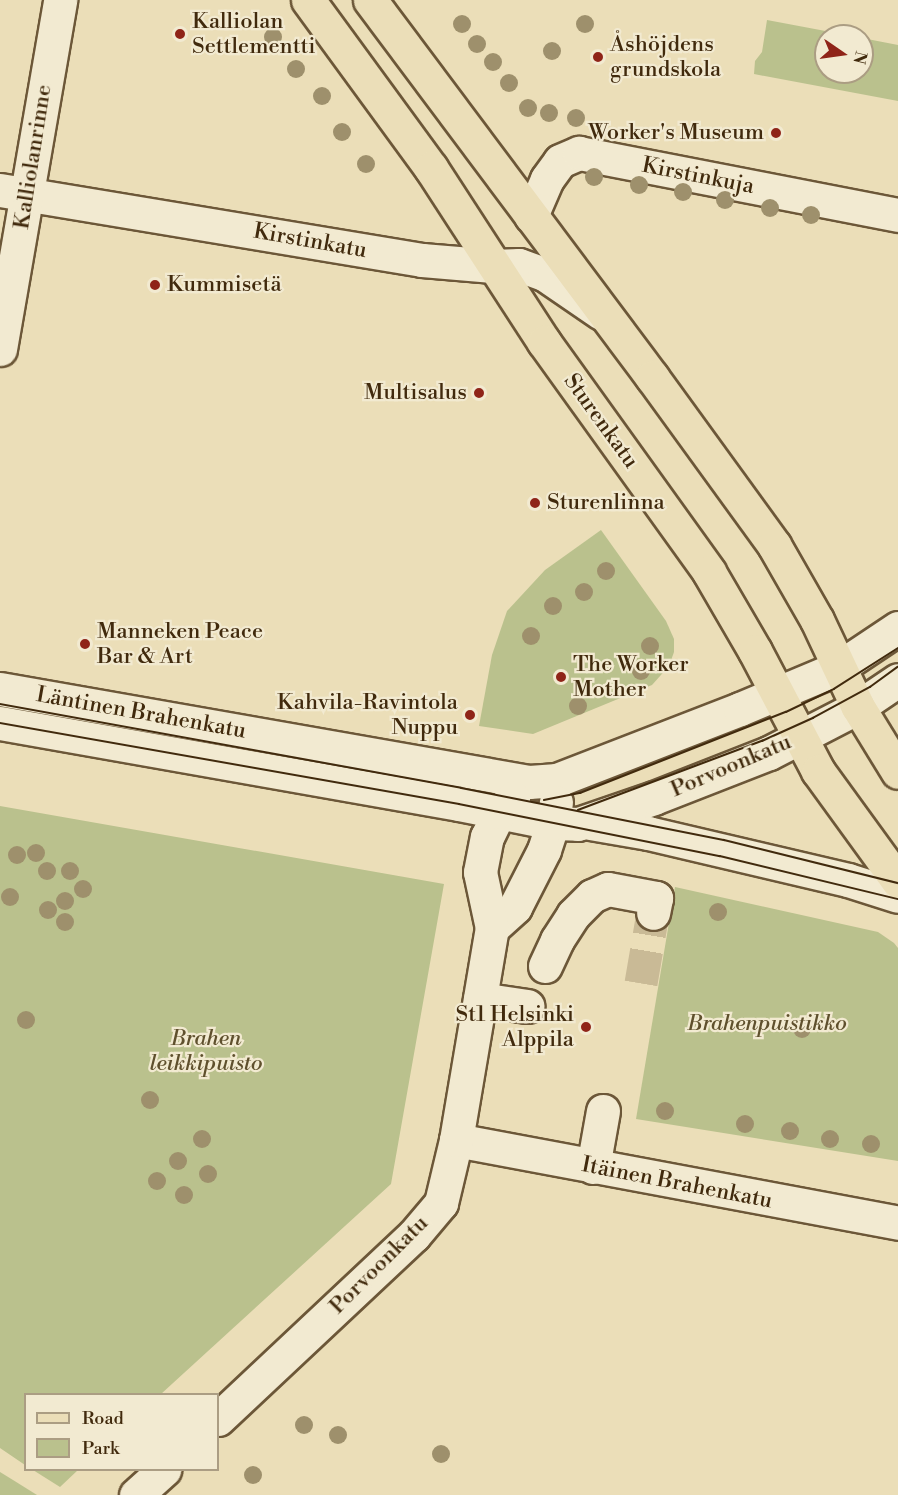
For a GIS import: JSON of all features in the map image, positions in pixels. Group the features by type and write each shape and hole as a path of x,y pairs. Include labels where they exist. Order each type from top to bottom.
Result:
{"main road":[{"name":"Sturenkatu","path":"308,0 431,168 544,342 709,572 741,626 818,771 898,881"},
{"path":"370,0 774,545 818,620 838,668 858,707 898,772"}],"street":[{"name":"Kalliolanrinne","path":"0,349 13,192 60,0"},
{"name":"Kirstinkuja","path":"531,216 547,179 560,160 579,153 898,215"},
{"name":"Kirstinkatu","path":"13,192 422,260 493,266 519,265 533,268 607,317"},
{"name":"Porvoonkatu","path":"219,1418 388,1260 441,1203 456,1140 492,928 480,872 487,837 499,812 543,781 777,694 838,668 898,628"},
{"name":"Porvoonkatu","path":"569,823 741,765 858,707 898,680"},
{"name":"Läntinen Brahenkatu","path":"0,689 543,781"},
{"path":"0,723 499,812 648,833 848,879 898,896"},
{"path":"543,781 569,823"},
{"path":"492,928 515,908 544,850 569,823"},
{"path":"545,966 557,940 573,915 592,896 608,890 656,898 653,913"},
{"path":"480,999 527,1006"},
{"path":"593,1167 603,1111"},
{"name":"Itäinen Brahenkatu","path":"456,1140 898,1223"},
{"path":"136,1495 163,1471"}],"green space":[{"path":"767,20 814,29 814,84 874,84 874,40 898,45 898,101 754,74 755,61 762,52"},
{"path":"601,530 666,621 674,639 674,652 669,666 652,685 533,734 479,726 492,655 507,611 545,570"},
{"name":"Brahen leikkipuisto","path":"0,806 444,884 391,1184 162,1393 24,1393 24,1464 0,1448"},
{"name":"Brahenpuistikko","path":"675,887 878,932 894,943 898,948 898,1161 636,1119"},
{"path":"35,1471 77,1471 60,1487"},
{"path":"0,1472 13,1480 37,1495 0,1495"}],"tunnel":[{"path":"641,983 653,913"}],"tram line":[{"path":"544,800 580,793 786,712 834,689 898,648"},
{"path":"578,810 762,741 813,718 870,687 898,667"},
{"path":"0,704 461,788 724,840 898,883"},
{"path":"0,723 459,804 720,856 898,899"}],"place":[{"name":"Kalliolan Settlementti","path":"180,34"},
{"name":"Åshöjdens grundskola","path":"598,57"},
{"name":"Worker's Museum","path":"776,133"},
{"name":"Kummisetä","path":"155,285"},
{"name":"Multisalus","path":"479,393"},
{"name":"Sturenlinna","path":"535,503"},
{"name":"Manneken Peace Bar & Art","path":"85,644"},
{"name":"The Worker Mother","path":"561,677"},
{"name":"Kahvila-Ravintola Nuppu","path":"470,715"},
{"name":"St1 Helsinki Alppila","path":"586,1027"}]}
